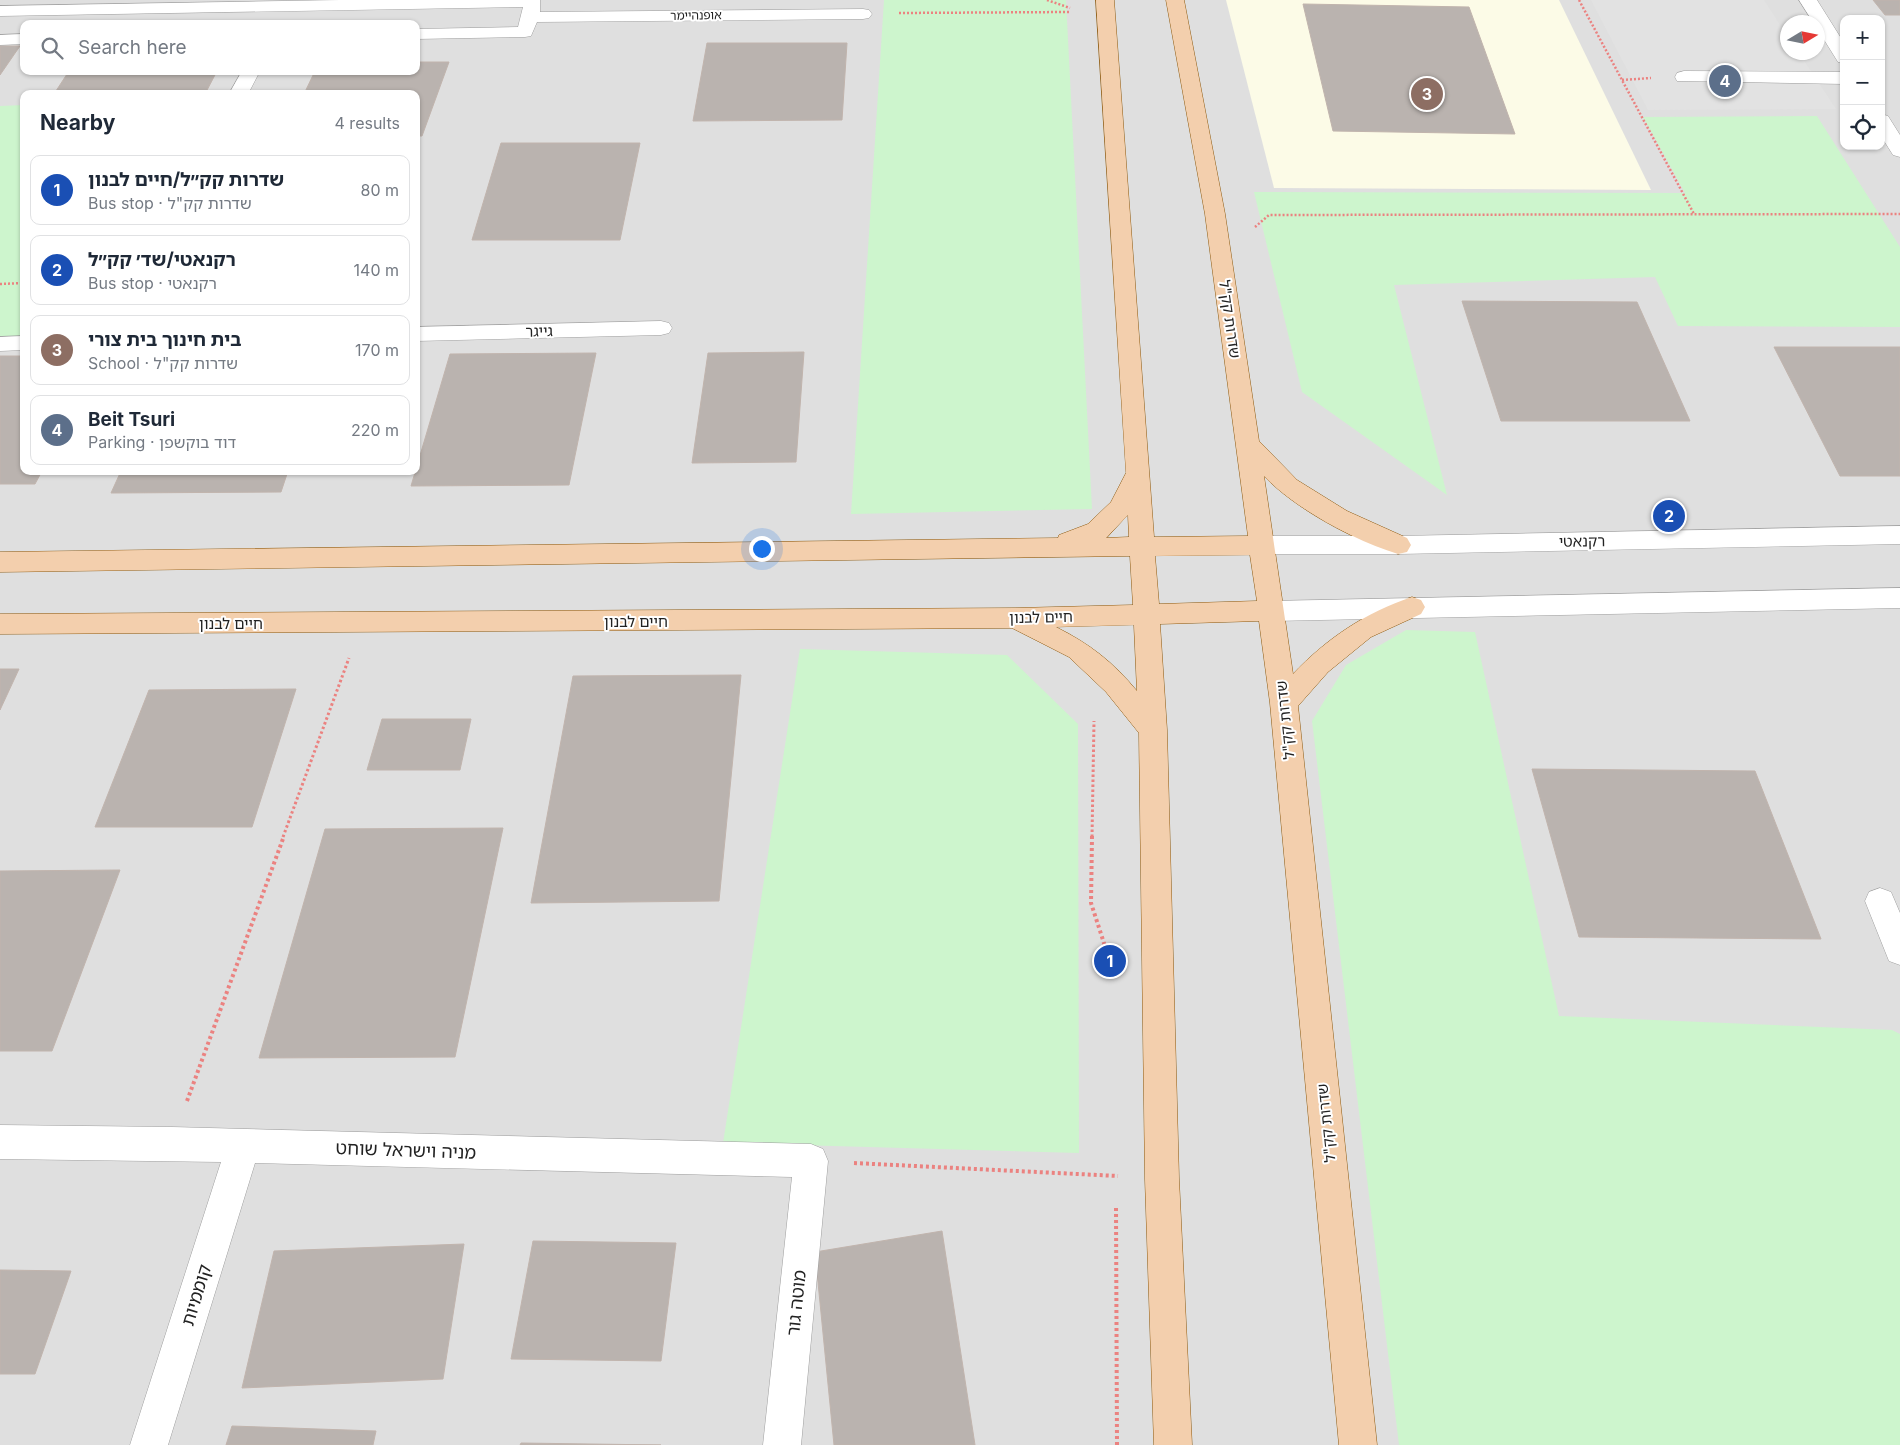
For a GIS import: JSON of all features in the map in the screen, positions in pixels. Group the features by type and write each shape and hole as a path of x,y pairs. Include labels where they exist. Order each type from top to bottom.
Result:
{"main road":[{"path":"1105,0 1143,546 1145,614 1153,730 1162,1179 1172,1445"},
{"name":"שדרות קק\"ל","path":"1175,0 1215,214 1284,704 1358,1445"},
{"path":"1249,445 1288,486 1338,517 1398,545"},
{"path":"1051,548 1097,531 1120,508 1138,472"},
{"path":"0,562 1263,545"},
{"path":"1284,704 1319,664 1362,630 1412,607"},
{"name":"חיים לבנון","path":"0,624 1016,618 1272,611"},
{"path":"1016,618 1078,650 1116,684 1153,730"}],"street":[{"path":"1808,0 1840,52"},
{"path":"277,20 283,3"},
{"name":"אופנהיימר","path":"13,7 283,3 532,6 863,14"},
{"path":"420,34 525,32 532,6"},
{"path":"0,40 20,40"},
{"path":"240,90 249,75"},
{"path":"1684,77 1840,78"},
{"path":"1885,127 1900,151"},
{"name":"גייגר","path":"420,334 661,328"},
{"path":"0,344 20,343"},
{"name":"רקנאטי","path":"1263,545 1398,545 1900,535"},
{"path":"1272,611 1900,598"},
{"path":"1880,901 1900,951"},
{"name":"מניה וישראל שוחט","path":"0,1142 172,1144 811,1161"},
{"name":"קוממיות","path":"149,1445 243,1146"},
{"name":"מוטה גור","path":"782,1445 811,1161"}],"path":[{"path":"863,14 1072,10 1047,0"},
{"path":"1578,0 1694,214"},
{"path":"1248,232 1269,215 1900,214"},
{"path":"0,284 20,283"},
{"path":"172,1144 206,1045 361,623"},
{"path":"1096,666 1091,904 1115,976"},
{"path":"811,1161 1162,1179"},
{"path":"1116,1166 1116,1186"},
{"path":"1116,1206 1117,1445"}],"shaded area":[{"path":"0,0 1900,0 1900,1445 0,1445"},
{"path":"1226,0 1559,0 1651,190 1274,188"},
{"path":"1591,0 1764,0 1780,25 1780,60 1804,60 1836,109 1648,110"}],"green space":[{"path":"884,0 1066,0 1092,509 851,514"},
{"path":"20,105 20,336 0,336 0,106"},
{"path":"1817,116 1900,247 1900,327 1678,326 1655,277 1394,285 1447,495 1302,392 1254,192 1685,193 1643,117"},
{"path":"1406,630 1475,632 1559,1016 1892,1030 1900,1034 1900,1445 1399,1445 1312,721 1346,665"},
{"path":"800,649 1007,655 1078,724 1079,1153 723,1143"}],"building":[{"path":"1873,0 1900,0 1900,15 1885,15"},
{"path":"1303,4 1469,7 1515,134 1333,131"},
{"path":"707,43 847,43 842,120 693,121"},
{"path":"0,46 20,46 0,75"},
{"path":"420,62 449,62 422,136 420,136 420,90 306,90 313,75 420,75"},
{"path":"66,75 215,75 207,90 57,90"},
{"path":"501,143 640,143 620,240 472,240"},
{"path":"1462,301 1637,302 1690,421 1501,421"},
{"path":"1774,347 1900,347 1900,476 1840,476"},
{"path":"804,352 796,462 692,463 708,353"},
{"path":"596,353 569,485 411,486 414,475 420,475 420,456 450,354"},
{"path":"0,356 20,356 20,475 40,475 35,484 0,484"},
{"path":"119,475 287,475 281,492 111,493"},
{"path":"0,669 19,669 0,710"},
{"path":"741,675 719,901 531,903 573,676"},
{"path":"296,689 252,827 95,827 149,690"},
{"path":"382,719 471,719 460,770 367,770"},
{"path":"1532,769 1755,771 1821,939 1579,937"},
{"path":"503,828 455,1057 259,1058 325,829"},
{"path":"120,870 52,1051 0,1051 0,871"},
{"path":"942,1231 975,1445 834,1445 815,1252"},
{"path":"533,1241 676,1243 661,1361 511,1359"},
{"path":"464,1244 443,1379 242,1388 274,1251"},
{"path":"0,1270 71,1271 35,1374 0,1374"},
{"path":"232,1426 376,1431 373,1445 226,1445"},
{"path":"521,1443 661,1445 520,1445"}],"place":[{"name":"Beit Tsuri","path":"1725,81"},
{"name":"בית חינוך בית צורי","path":"1427,94"},
{"name":"רקנאטי/שד׳ קק״ל","path":"1669,516"},
{"name":"שדרות קק״ל/חיים לבנון","path":"1110,961"}]}
